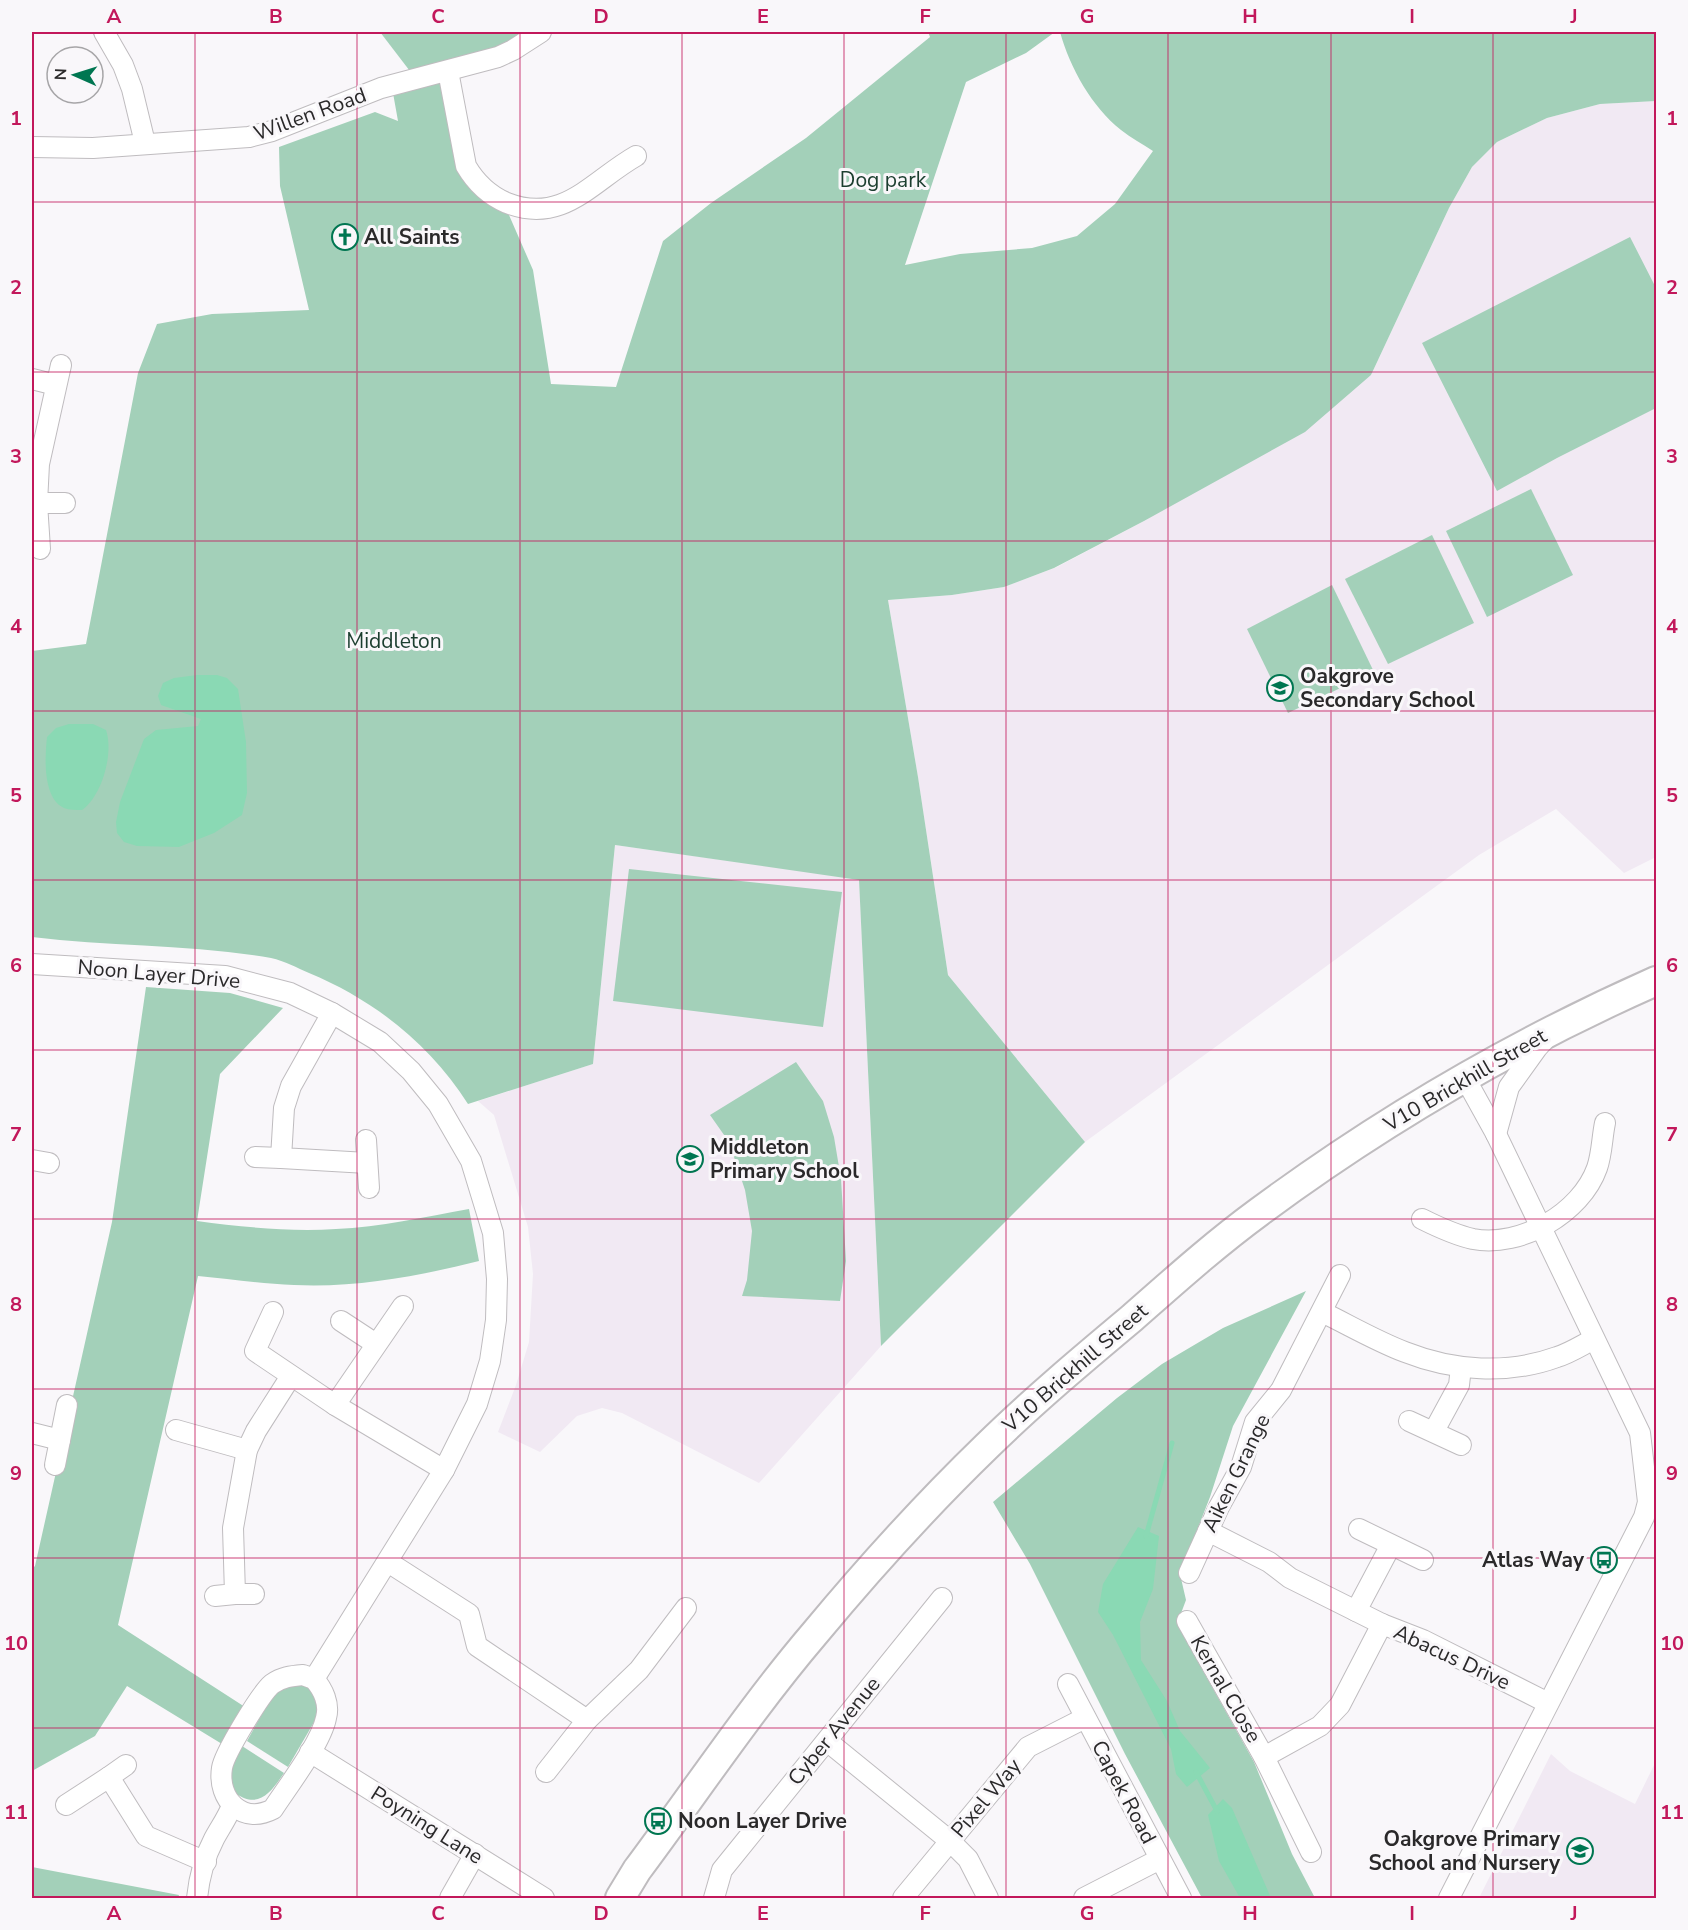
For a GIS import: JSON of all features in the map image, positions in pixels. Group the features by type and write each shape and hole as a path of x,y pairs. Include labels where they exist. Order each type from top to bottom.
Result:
{"street":[{"path":"104,32 123,65 132,88 145,143"},
{"name":"Willen Road","path":"32,147 93,147 249,137 272,131 381,88 498,57 541,32"},
{"path":"448,71 466,166 485,191 498,199 515,206 533,209 560,207 636,156"},
{"path":"40,549 37,503 39,464 61,365"},
{"path":"32,379 56,385"},
{"path":"37,503 65,503"},
{"name":"Noon Layer Drive","path":"32,964 225,976 290,993 332,1012 381,1042 411,1071 438,1104 471,1161 493,1233 497,1279 496,1320 490,1360 477,1404 444,1470 314,1679"},
{"name":"V10 Brickhill Street","path":"620,1899 637,1870 777,1680 871,1568 989,1444 1108,1338 1257,1213 1380,1128 1559,1026 1656,981"},
{"path":"281,1158 284,1108 291,1086 332,1012"},
{"path":"1496,1134 1509,1087 1537,1048 1559,1026"},
{"path":"1449,1899 1644,1517 1648,1502 1640,1433 1496,1134 1465,1078"},
{"path":"1422,1219 1447,1231 1475,1239 1508,1239 1540,1227 1564,1214 1585,1192 1597,1168 1605,1122"},
{"path":"366,1140 369,1188"},
{"path":"255,1157 367,1163"},
{"name":"Aiken Grange","path":"1189,1573 1241,1467 1255,1422 1281,1390 1340,1275"},
{"path":"335,1405 403,1306"},
{"path":"273,1312 255,1351 335,1405 444,1470"},
{"path":"1322,1312 1405,1352 1461,1367 1496,1370 1527,1366 1559,1357 1594,1339"},
{"path":"341,1321 376,1344"},
{"path":"1434,1431 1459,1385 1461,1367"},
{"path":"215,1596 245,1594 233,1528 247,1450 256,1431 291,1376"},
{"path":"55,1465 67,1405"},
{"path":"1409,1420 1461,1445"},
{"path":"176,1430 247,1450"},
{"path":"32,1433 60,1440"},
{"path":"1359,1529 1423,1560"},
{"name":"Abacus Drive","path":"1208,1531 1269,1562 1290,1578 1382,1624 1423,1640 1548,1703"},
{"path":"1356,1611 1391,1545"},
{"path":"388,1562 469,1614 477,1646 587,1720"},
{"name":"Cyber Avenue","path":"714,1899 722,1870 942,1598"},
{"path":"546,1772 587,1720 639,1670 686,1608"},
{"name":"Kernal Close","path":"1187,1621 1264,1757 1311,1852"},
{"name":"Kernal Close","path":"1264,1757 1320,1726 1340,1706 1382,1624"},
{"path":"303,1675 314,1679 324,1696 327,1718 310,1752 273,1809 263,1814 251,1814 232,1806 225,1795 221,1781 222,1766 264,1692 270,1685 290,1676 303,1675"},
{"name":"Capek Road","path":"1068,1684 1181,1899"},
{"name":"Pixel Way","path":"903,1899 1028,1747 1085,1718"},
{"path":"827,1741 950,1841 968,1859 988,1899"},
{"name":"Poyning Lane","path":"310,1752 544,1899"},
{"path":"66,1805 126,1765"},
{"path":"109,1777 146,1836 206,1862"},
{"path":"197,1899 214,1840 232,1806"},
{"path":"450,1899 475,1854"},
{"path":"1084,1899 1160,1859"}],"shaded area":[{"name":"Oakgrove Secondary School","path":"1656,101 1656,857 1624,873 1556,809 1479,855 1085,1142 948,975 888,600 952,595 1004,587 1057,567 1144,521 1371,375 1449,208 1472,167 1497,142 1547,118 1600,104"},
{"path":"217,675 227,678 238,689 246,742 247,793 242,815 214,833 179,847 137,846 124,842 117,833 116,822 120,802 144,739 156,730 198,726 201,719 161,705 158,696 163,683 174,678"},
{"path":"69,724 93,724 106,730 108,739 107,762 100,785 82,810 66,809 57,803 48,786 46,776 47,737 56,728"},
{"name":"Middleton Primary School","path":"615,845 859,879 881,1346 759,1483 622,1413 602,1408 577,1416 540,1452 498,1432 529,1342 533,1274 528,1227 494,1115 478,1101 593,1064"},
{"path":"1138,1527 1159,1536 1153,1589 1140,1622 1141,1660 1167,1701 1180,1731 1210,1768 1187,1787 1176,1774 1171,1749 1113,1635 1098,1612 1103,1584"},
{"name":"Oakgrove Primary School and Nursery","path":"1551,1754 1570,1771 1635,1804 1656,1761 1656,1898 1479,1898"},
{"path":"1223,1799 1232,1808 1271,1898 1240,1898 1219,1861 1208,1815"}],"green space":[{"path":"380,32 538,32 416,79"},
{"name":"Middleton","path":"928,32 1055,32 1026,53 966,82 905,265 960,254 1032,248 1077,236 1115,204 1153,151 1121,130 1101,110 1076,73 1060,32 1656,32 1656,101 1600,104 1547,118 1497,142 1472,167 1449,208 1371,375 1305,432 1054,568 1004,587 952,595 888,600 948,975 1085,1142 881,1346 859,880 615,845 593,1064 468,1104 436,1062 399,1026 356,996 286,963 241,953 32,937 32,651 86,644 138,373 157,324 212,314 309,310 280,186 279,147 375,112 398,121 393,93 445,79 457,152 505,206 533,270 551,384 616,387 663,241 711,203 806,138 930,37"},
{"path":"1630,237 1656,288 1656,408 1497,491 1422,343"},
{"path":"1531,489 1573,575 1487,617 1446,531"},
{"path":"1432,535 1474,623 1388,664 1345,579"},
{"path":"1332,585 1374,672 1288,713 1247,629"},
{"path":"629,869 842,892 823,1027 613,1001"},
{"path":"146,987 230,993 283,1008 220,1074 197,1221 266,1228 336,1229 386,1224 469,1209 479,1261 411,1276 341,1285 258,1283 198,1276 118,1625 245,1707 222,1744 127,1686 95,1736 32,1771 32,1569 35,1566 112,1222"},
{"path":"796,1062 823,1101 834,1137 841,1179 846,1261 840,1301 742,1296 747,1280 752,1231 745,1190 729,1142 710,1115"},
{"path":"1306,1291 1233,1426 1210,1497 1180,1574 1186,1600 1177,1624 1254,1762 1292,1854 1315,1898 1202,1898 1125,1754 1030,1564 993,1502 1117,1398 1162,1364 1223,1328"},
{"path":"301,1684 315,1697 317,1717 288,1767 247,1741 273,1694 283,1686"},
{"path":"242,1746 284,1773 269,1792 258,1799 243,1798 235,1793 232,1785 230,1768"},
{"path":"32,1867 179,1895 178,1898 32,1898"}],"waterway":[{"path":"1146,1536 1172,1443"},
{"path":"1196,1772 1217,1811"}],"place":[{"name":"All Saints","path":"345,237"},
{"name":"Oakgrove Secondary School","path":"1280,688"},
{"name":"Middleton Primary School","path":"690,1159"},
{"name":"Atlas Way","path":"1604,1560"},
{"name":"Noon Layer Drive","path":"658,1821"},
{"name":"Oakgrove Primary School and Nursery","path":"1580,1851"}],"park label":[{"name":"Dog park","path":"883,180"}]}
